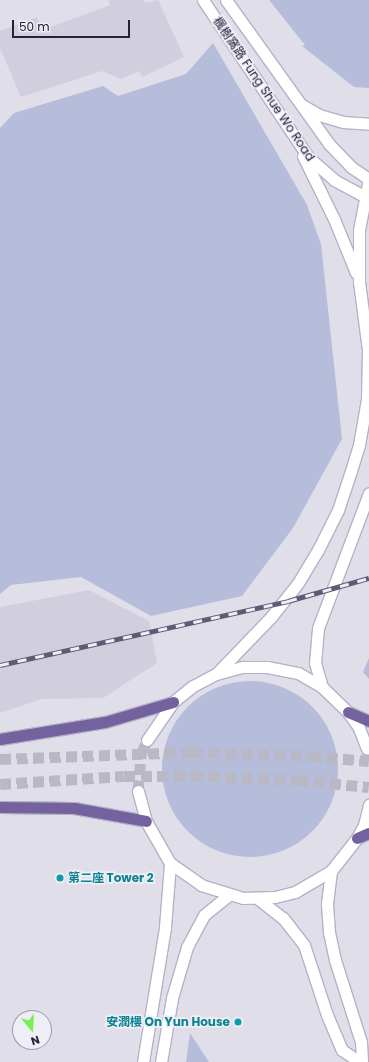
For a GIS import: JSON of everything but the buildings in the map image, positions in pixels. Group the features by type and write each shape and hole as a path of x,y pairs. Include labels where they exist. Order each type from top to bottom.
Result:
{"main road":[{"name":"楓樹窩路 Fung Shue Wo Road","path":"203,0 290,130 322,172 366,198"},
{"name":"楓樹窩路 Fung Shue Wo Road","path":"226,0 298,103 341,158 369,178"},
{"path":"298,103 320,115 343,122 369,124"},
{"path":"290,130 334,219 359,282"},
{"path":"216,674 271,617 298,583 318,550 338,510 359,445 367,399 368,350 359,282 358,230 366,198 369,178"},
{"path":"322,687 315,663 318,628 369,493"},
{"path":"147,740 173,702 184,691 216,674 243,668 267,667 298,673 322,687 348,712 359,728 367,749"},
{"path":"0,739 113,720 173,702"},
{"path":"348,712 369,721"},
{"path":"138,791 146,821 170,863 201,885 229,895 258,898 295,892 330,871 357,838 364,825 369,805"},
{"path":"0,807 74,808 146,821"},
{"path":"357,838 369,833"},
{"path":"143,1062 165,927 170,863"},
{"path":"330,871 327,904 329,932 335,960 361,1042 361,1062"},
{"path":"162,1062 172,998 187,947 204,915 229,895"},
{"path":"258,898 283,918 304,945 327,1015 342,1050 361,1062"}],"shaded area":[{"path":"108,0 144,0 145,3 158,0 184,57 142,77 139,71 121,79 102,71 21,97 0,48 0,31 37,17 43,30 110,5"},
{"path":"269,0 369,0 369,88 354,87 302,46 305,45"},
{"path":"213,43 307,205 321,244 342,439 293,528 242,596 151,616 81,577 11,585 0,594 0,128 14,113 103,86 118,96 186,74"},
{"path":"89,590 149,621 157,663 103,698 42,699 0,713 0,607"},
{"path":"369,658 369,679 363,672"},
{"path":"250,681 276,685 291,691 306,701 318,713 328,728 334,743 338,769 334,795 328,810 318,825 306,837 291,847 276,853 250,857 224,853 209,847 194,837 182,825 172,810 166,795 162,769 166,743 172,728 182,713 194,701 209,691 224,685"},
{"path":"190,1033 209,1062 186,1062"}],"tunnel":[{"path":"138,791 141,755 147,740"},
{"path":"367,749 369,759"},
{"path":"0,759 192,752 310,756 369,761"},
{"path":"0,784 124,776 192,776 297,780 369,787"}],"railway":[{"path":"0,665 288,601 369,578"}],"place":[{"name":"第二座 Tower 2","path":"60,878"},
{"name":"安潤樓 On Yun House","path":"238,1022"}]}
